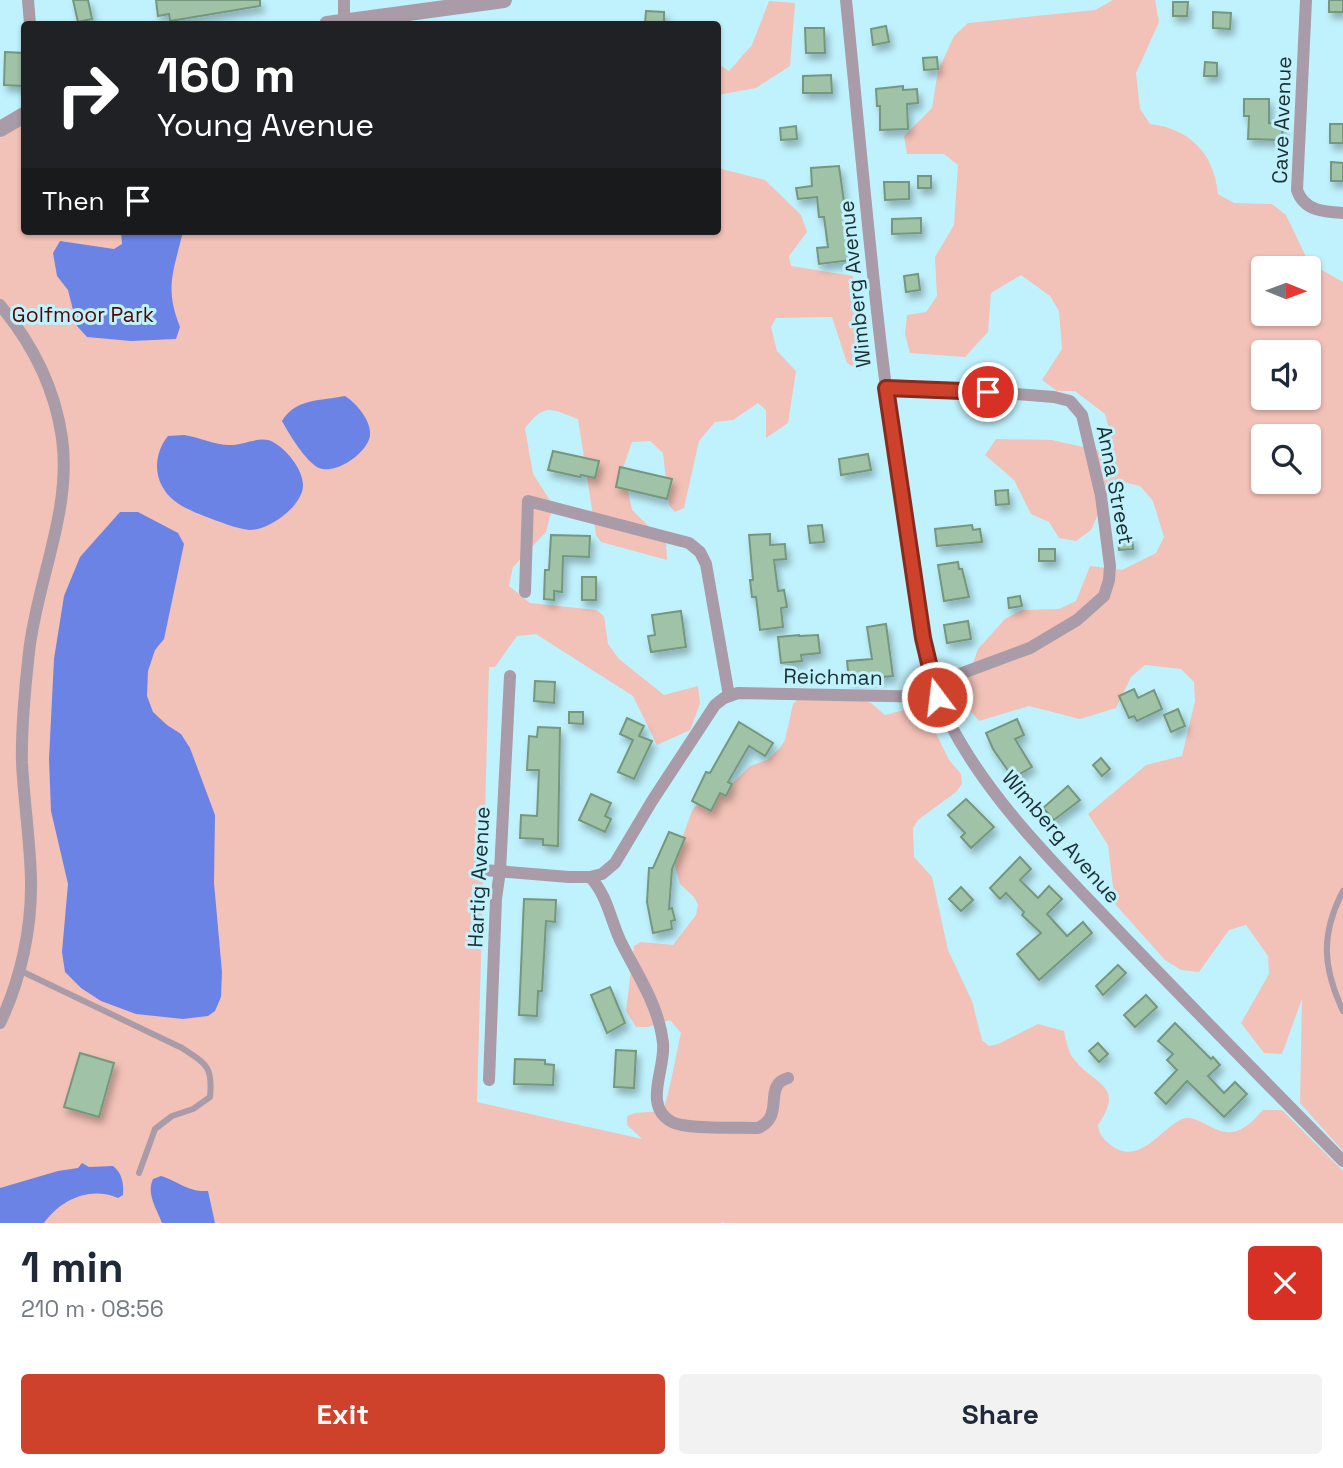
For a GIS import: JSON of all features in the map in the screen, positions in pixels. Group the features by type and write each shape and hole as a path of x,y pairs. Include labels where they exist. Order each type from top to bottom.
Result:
{"street":[{"path":"28,0 30,21"},
{"path":"344,0 344,21"},
{"path":"351,21 504,0"},
{"name":"Wimberg Avenue","path":"846,0 886,388 901,499 935,691 965,751 1012,815 1150,965 1343,1161"},
{"name":"Cave Avenue","path":"1306,0 1297,190 1307,206 1315,210 1341,213"},
{"path":"0,129 21,117"},
{"path":"0,305 21,333 45,376 62,438 64,471 56,529 29,649 23,711 22,761 31,881 27,932 19,970 0,1023"},
{"name":"Anna Street","path":"886,388 979,391 1054,397 1070,401 1082,415 1101,495 1110,580"},
{"path":"484,870 590,877 602,874 615,863 715,705 729,696 706,565 697,548 681,540 528,501 525,592"},
{"name":"Reichman","path":"729,696 738,693 935,691 1063,630 1104,596 1110,580"},
{"name":"Hartig Avenue","path":"489,1080 496,899 500,871 510,676"},
{"path":"590,877 603,892 618,936 644,984 660,1027 663,1064 655,1098 664,1116 682,1125 758,1128 773,1114 776,1084 779,1080 788,1078"}],"lane":[{"path":"1343,891 1334,908 1325,954 1331,985 1343,1011"},
{"path":"19,970 169,1042 203,1062 212,1077 210,1097 193,1109 172,1116 155,1129 139,1173"}],"green space":[{"path":"1113,0 1155,0 1159,22 1136,73 1140,109 1150,124 1177,131 1198,146 1211,167 1218,194 1234,203 1272,204 1286,215 1306,256 1251,256 1251,326 1321,326 1321,270 1343,282 1343,1151 1300,1103 1302,999 1282,1054 1264,1053 1241,1023 1269,974 1268,956 1246,925 1229,930 1199,972 1181,970 1165,960 1115,904 1108,845 1088,814 1146,765 1182,756 1195,701 1194,682 1181,669 1145,665 1131,677 1116,708 1080,719 1029,706 979,721 967,707 964,688 978,649 1005,619 1022,610 1059,609 1076,601 1090,566 1122,570 1156,553 1164,537 1153,501 1140,486 1123,482 1108,491 1091,530 1076,541 1059,538 1049,522 1031,514 1014,480 985,455 996,439 1052,440 1105,452 1110,433 1105,414 1075,391 1057,391 1042,380 1062,349 1059,311 1050,296 1021,275 991,293 988,332 965,357 910,353 905,334 907,315 926,312 937,296 935,257 954,225 958,165 944,154 907,154 904,136 932,108 938,71 954,36 968,23 1095,10"},
{"path":"769,1 795,3 790,66 756,88 721,94 721,66 729,71 752,45"},
{"name":"Golfmoor Park","path":"21,124 21,235 721,235 721,169 765,180 801,215 807,232 789,256 791,266 853,276 864,361 860,371 847,363 832,317 776,318 771,327 777,351 796,371 788,423 766,438 766,410 758,403 733,420 715,422 699,441 684,508 675,512 669,505 663,453 650,441 632,442 623,468 632,510 666,543 667,560 601,542 596,535 578,419 549,410 538,414 525,428 533,474 553,505 546,532 513,567 509,586 530,603 596,610 604,616 608,644 619,659 664,695 698,686 700,704 690,730 657,745 633,696 536,634 517,636 495,667 489,667 477,1102 642,1139 627,1125 627,1116 662,1111 681,1033 670,1020 648,1027 636,1027 626,1011 634,946 641,942 673,945 696,915 698,905 694,897 680,884 675,866 675,857 692,811 697,804 730,786 750,766 767,760 780,748 785,740 793,704 799,698 852,697 871,703 885,715 919,706 926,713 949,760 961,774 962,784 956,792 918,820 913,828 914,857 932,877 948,950 972,1001 982,1040 989,1046 998,1044 1038,1024 1064,1031 1073,1058 1108,1093 1106,1111 1098,1125 1107,1142 1122,1151 1141,1149 1182,1119 1189,1118 1218,1130 1234,1132 1249,1124 1263,1110 1282,1110 1343,1171 1343,1223 0,1223 0,138"}],"water":[{"path":"121,235 182,235 172,279 172,301 180,327 176,339 131,341 87,337 77,326 68,290 57,276 53,253 60,241 114,249 122,244"},
{"path":"345,396 366,419 370,430 368,443 350,461 334,468 319,468 303,454 282,421 294,408 302,404"},
{"path":"184,435 226,445 263,440 273,442 288,454 300,472 303,484 298,500 276,521 250,530 221,522 180,505 162,486 157,467 159,453 168,436"},
{"path":"120,512 138,512 178,533 184,544 164,639 155,650 148,671 147,696 153,712 181,734 190,748 215,815 214,883 222,972 221,997 215,1011 208,1016 183,1019 136,1014 101,1001 81,988 65,972 62,952 68,884 51,811 49,759 54,659 64,596 80,557"},
{"path":"82,1163 89,1167 113,1166 122,1179 123,1195 118,1198 97,1193 77,1197 59,1207 44,1223 0,1223 0,1188 78,1168"},
{"path":"161,1176 189,1188 208,1191 215,1223 162,1223 151,1190 153,1179"}],"building":[{"path":"73,0 88,0 92,19 78,21"},
{"path":"156,0 260,0 260,6 170,21 169,14 158,16"},
{"path":"1329,0 1343,0 1343,12 1329,12"},
{"path":"1173,2 1188,2 1187,16 1173,16"},
{"path":"646,11 664,12 664,21 645,21"},
{"path":"1213,12 1231,13 1230,29 1213,28"},
{"path":"886,26 889,42 873,45 871,29"},
{"path":"805,28 824,28 825,53 806,53"},
{"path":"5,52 21,53 21,86 4,85"},
{"path":"937,57 938,69 924,70 923,58"},
{"path":"1205,62 1217,63 1217,76 1204,76"},
{"path":"831,75 832,93 803,93 803,76"},
{"path":"903,86 903,90 917,89 918,103 907,104 908,129 880,130 880,106 877,106 876,89"},
{"path":"1244,99 1269,99 1269,123 1283,124 1282,140 1248,139 1249,116 1244,116"},
{"path":"1330,124 1343,124 1343,143 1330,143"},
{"path":"796,126 797,139 781,140 780,128"},
{"path":"1331,162 1343,163 1343,181 1331,181"},
{"path":"839,166 852,260 819,264 817,248 828,247 824,217 819,217 817,197 798,199 796,188 812,186 811,168"},
{"path":"918,176 931,176 931,188 918,188"},
{"path":"884,182 909,182 909,199 885,200"},
{"path":"921,218 921,233 892,234 892,219"},
{"path":"918,274 920,290 906,292 904,276"},
{"path":"553,451 599,461 595,478 548,470"},
{"path":"868,454 871,470 841,475 839,459"},
{"path":"620,467 672,479 667,499 616,487"},
{"path":"1008,490 1009,504 996,505 995,491"},
{"path":"822,525 824,542 810,543 808,526"},
{"path":"972,525 973,530 980,529 982,542 937,546 935,529"},
{"path":"770,534 770,545 785,544 786,559 774,560 778,591 784,590 787,607 781,608 783,627 760,630 756,597 752,597 750,580 753,580 749,535"},
{"path":"551,535 590,536 589,557 563,556 562,592 554,591 554,600 544,599 545,570 549,570"},
{"path":"1132,537 1133,549 1119,550 1118,539"},
{"path":"1039,549 1055,549 1055,561 1039,561"},
{"path":"958,562 969,597 944,601 938,565"},
{"path":"582,577 596,577 596,600 582,600"},
{"path":"1020,596 1022,606 1009,608 1008,598"},
{"path":"681,611 686,647 651,652 648,636 655,635 652,615"},
{"path":"968,621 971,639 947,643 944,625"},
{"path":"886,624 893,676 849,680 847,661 872,659 867,627"},
{"path":"818,635 820,653 801,655 802,661 781,663 778,637"},
{"path":"535,681 555,682 554,703 534,701"},
{"path":"1134,689 1138,698 1154,690 1162,709 1137,721 1134,716 1129,718 1119,696"},
{"path":"1178,709 1185,726 1171,732 1164,715"},
{"path":"569,712 583,712 583,724 569,723"},
{"path":"627,718 644,726 639,736 652,741 634,779 618,772 633,740 620,734"},
{"path":"1017,719 1024,735 1015,739 1032,767 1013,778 993,749 986,733"},
{"path":"739,722 773,743 765,756 749,746 728,782 732,784 726,796 720,793 711,811 692,801 706,772 710,773"},
{"path":"538,727 560,728 558,846 543,845 543,839 520,838 521,815 537,816 539,770 527,770 529,736 537,737"},
{"path":"1101,758 1110,769 1102,776 1093,765"},
{"path":"1068,786 1080,800 1054,820 1043,808"},
{"path":"591,794 611,803 605,816 611,819 605,832 579,820"},
{"path":"966,799 994,827 971,848 961,837 965,833 948,815"},
{"path":"669,832 685,838 672,869 669,909 672,908 675,920 671,921 672,929 653,933 647,902 649,868 653,868"},
{"path":"1020,857 1031,869 1020,880 1038,898 1049,886 1062,899 1047,914 1067,936 1083,922 1092,933 1039,980 1017,954 1041,933 1022,915 1024,912 1006,893 1000,899 990,888"},
{"path":"961,887 973,900 961,911 949,899"},
{"path":"524,899 556,900 555,922 546,921 542,991 538,991 537,1016 519,1015"},
{"path":"1118,965 1126,973 1103,995 1096,986"},
{"path":"610,987 625,1023 607,1033 591,995"},
{"path":"1146,995 1157,1007 1135,1027 1124,1015"},
{"path":"1175,1023 1220,1065 1208,1076 1224,1093 1235,1082 1247,1094 1224,1117 1187,1081 1166,1104 1155,1093 1177,1070 1167,1060 1173,1054 1158,1041"},
{"path":"1098,1043 1108,1054 1099,1062 1089,1051"},
{"path":"616,1050 636,1051 634,1088 614,1087"},
{"path":"80,1053 114,1063 99,1117 64,1107"},
{"path":"515,1059 545,1060 545,1064 554,1065 553,1085 514,1084"}],"route":[{"path":"937,697 923,638 886,388 988,392"}]}
